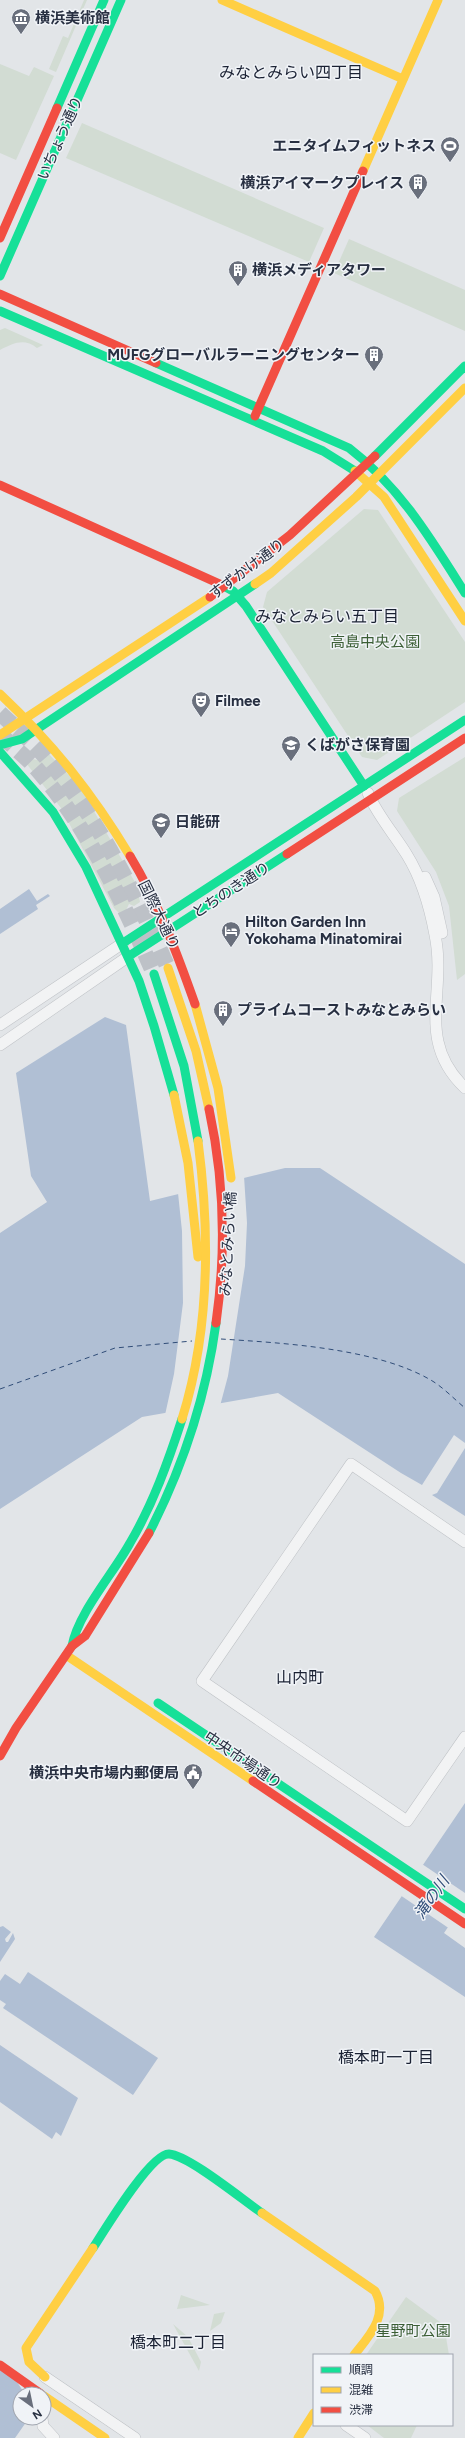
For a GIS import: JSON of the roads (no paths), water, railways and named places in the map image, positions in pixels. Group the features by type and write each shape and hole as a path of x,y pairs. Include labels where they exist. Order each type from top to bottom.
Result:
{"street":[{"name":"いちょう通り","path":"0,238 104,0"},
{"name":"いちょう通り","path":"0,276 121,0"},
{"path":"222,0 403,79"},
{"path":"252,421 438,0"},
{"path":"0,294 258,408 330,438 368,462 395,487 465,593"},
{"path":"0,311 323,452 358,473 384,497 465,621"},
{"name":"すずかけ通り","path":"0,735 226,586 300,528 358,473 465,366"},
{"name":"すずかけ通り","path":"0,744 15,742 37,729 239,596 310,540 465,388"},
{"path":"0,485 226,586 239,596 364,786 412,851 434,897 445,956 442,1029 449,1055 465,1078"},
{"name":"国際大通り","path":"0,694 37,729 66,761 91,795 119,837 162,917 195,1001 212,1059 225,1127 231,1181"},
{"name":"とちのき通り","path":"0,1025 162,917 465,720"},
{"name":"とちのき通り","path":"0,1045 168,930 465,738"},
{"path":"0,752 34,788 60,820 80,854 129,956"},
{"path":"373,797 408,856 427,901 436,937 438,958 435,1030 443,1058 451,1072 465,1088"},
{"name":"みなとみらい橋","path":"129,956 155,1022 184,1136 192,1188 202,1328"},
{"name":"みなとみらい橋","path":"72,1646 85,1636 145,1540 179,1469 199,1411 216,1334 223,1247 220,1180 213,1128 199,1063 168,968"},
{"name":"みなとみらい橋","path":"72,1646 75,1630 109,1578 146,1515 161,1480 183,1413 195,1369 202,1328 208,1246 205,1184 198,1134 184,1066 154,974"},
{"name":"みなとみらい橋","path":"216,1334 225,1310 232,1230"},
{"path":"465,1542 351,1464 202,1681 407,1821 465,1737"},
{"path":"0,1756 16,1728 72,1646 83,1654"},
{"name":"中央市場通り","path":"66,1655 461,1922"},
{"name":"中央市場通り","path":"147,1696 465,1909"},
{"path":"135,2438 45,2377 27,2361 25,2351 28,2342 145,2172 156,2159 168,2154 184,2159 375,2291 382,2303 381,2314 355,2354"},
{"path":"0,2365 32,2386"},
{"path":"45,2377 50,2384 49,2386"},
{"path":"52,2395 70,2394"},
{"path":"52,2399 105,2438"},
{"path":"298,2438 313,2415"},
{"path":"43,2426 54,2438"},
{"path":"347,2426 365,2438"}],"water":[{"path":"29,889 37,901 48,894 50,896 36,905 38,909 0,934 0,909"},
{"path":"105,1017 126,1025 150,1201 285,1168 320,1168 465,1264 465,1443 454,1435 422,1485 278,1393 142,1417 0,1509 0,1233 47,1202 31,1176 16,1073"},
{"path":"465,1448 465,1516 432,1495 437,1493"},
{"name":"滝の川","path":"465,1803 465,1902 444,1933 465,1948 465,1997 374,1937"},
{"path":"3,1926 11,1932 5,1939 6,1942 8,1942 13,1933 15,1939 0,1962 0,1927"},
{"path":"28,1972 158,2058 133,2095 3,2008 6,2004 0,2000 0,1981 5,1974 20,1984"},
{"path":"0,2045 78,2098 61,2136 56,2132 52,2139 0,2102"},
{"path":"0,2366 15,2379 20,2386 12,2386 12,2426 23,2426 15,2438 0,2438"}],"tunnel":[{"path":"0,713 43,754 67,783 84,808 130,886 168,968"},
{"path":"1,735 36,768 72,815 88,840 117,893 154,974"}],"place":[{"name":"横浜美術館","path":"21,35"},
{"name":"エニタイムフィットネス","path":"450,163"},
{"name":"横浜アイマークプレイス","path":"418,200"},
{"name":"横浜メディアタワー","path":"238,287"},
{"name":"MUFGグローバルラーニングセンター","path":"374,372"},
{"name":"Filmee","path":"201,718"},
{"name":"くばがさ保育園","path":"291,762"},
{"name":"日能研","path":"161,839"},
{"name":"Hilton Garden Inn Yokohama Minatomirai","path":"231,948"},
{"name":"プライムコーストみなとみらい","path":"223,1027"},
{"name":"横浜中央市場内郵便局","path":"193,1790"}],"district":[{"name":"みなとみらい四丁目","path":"291,72"},
{"name":"みなとみらい五丁目","path":"327,616"},
{"name":"山内町","path":"300,1677"},
{"name":"橋本町一丁目","path":"386,2057"},
{"name":"橋本町二丁目","path":"178,2342"}],"park label":[{"name":"高島中央公園","path":"375,642"},
{"name":"星野町公園","path":"413,2331"}]}
